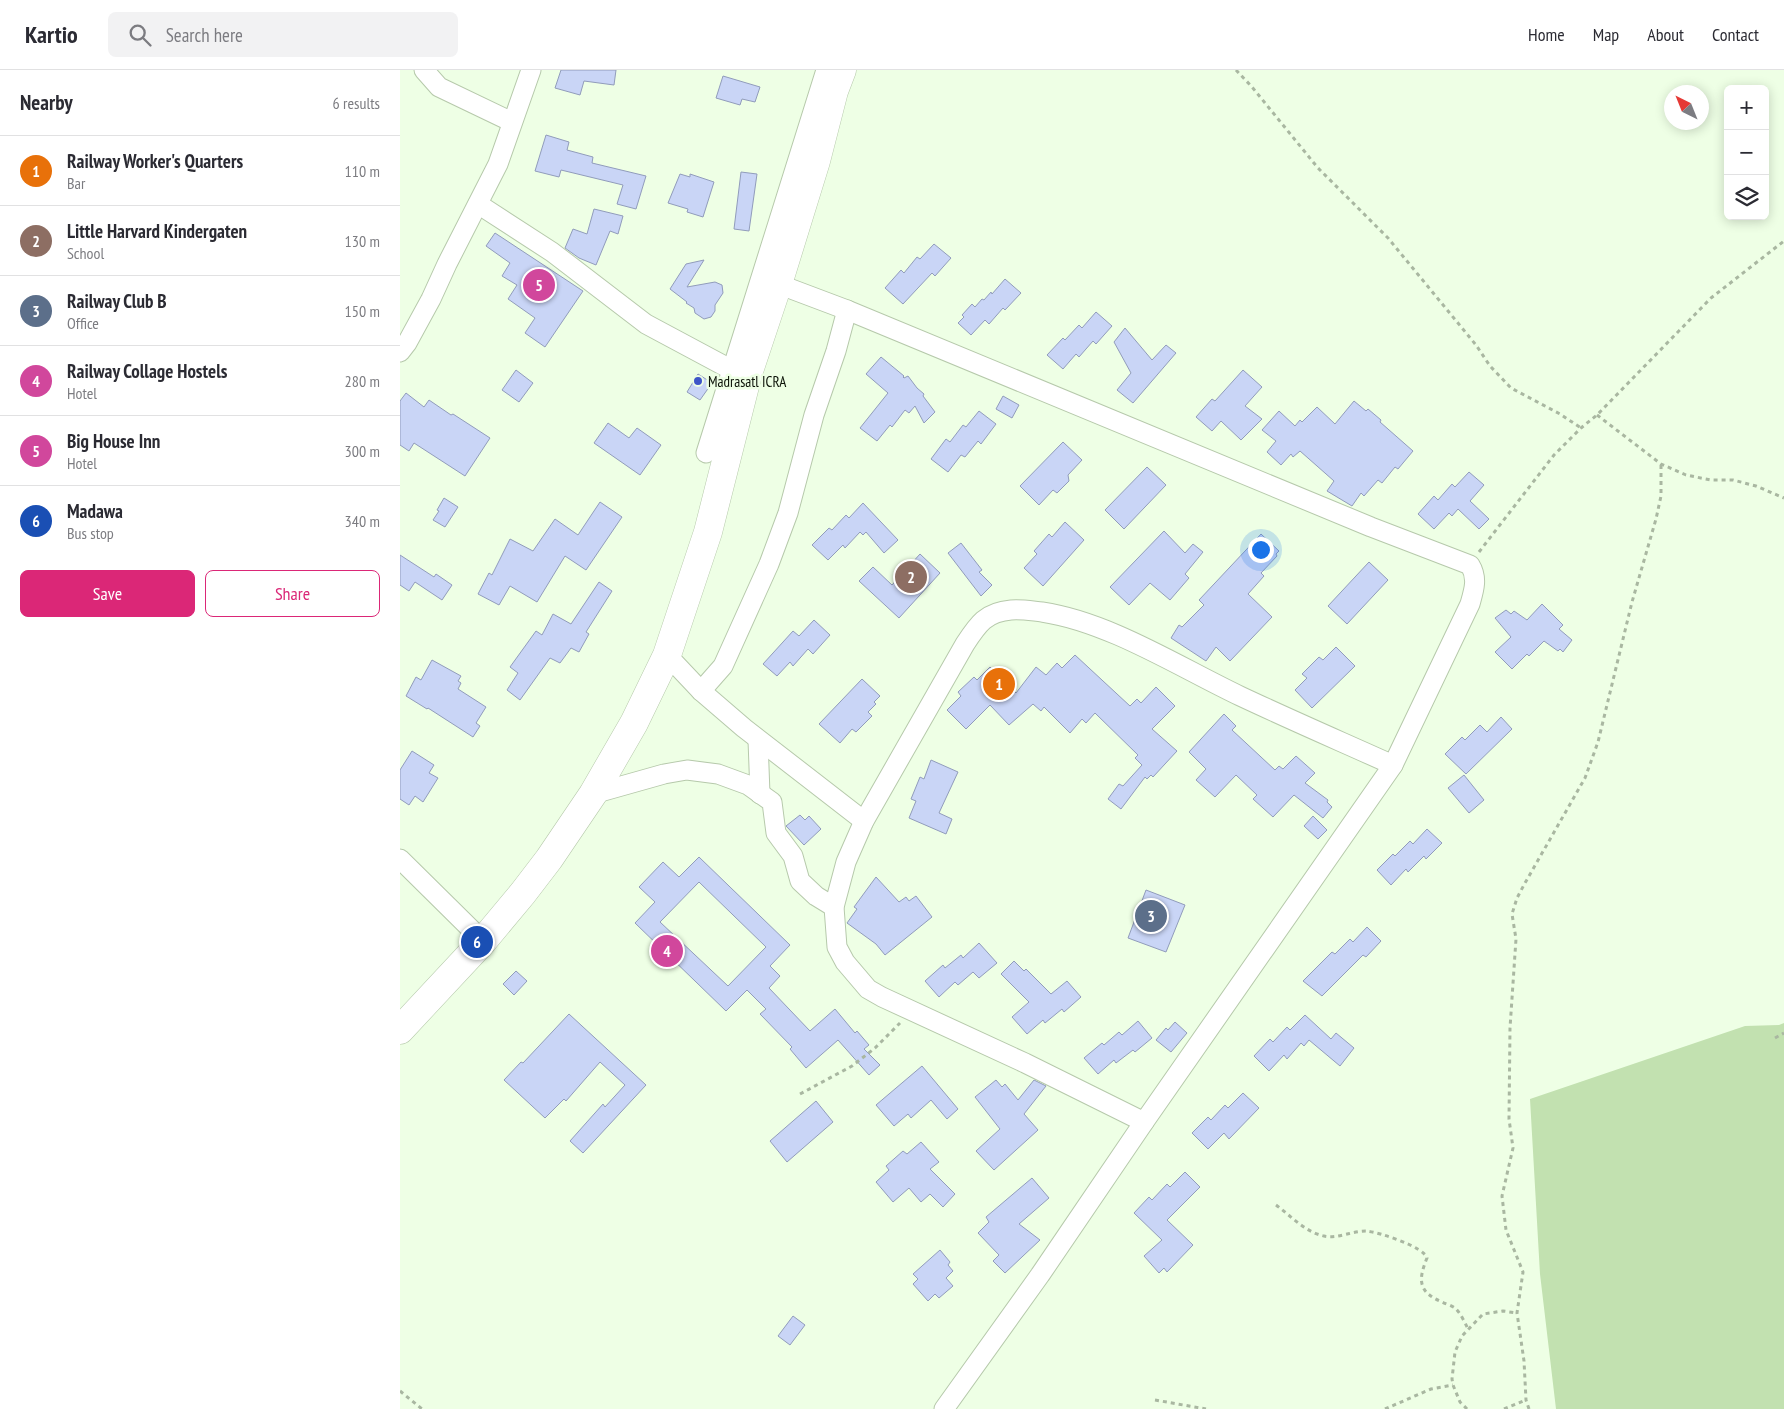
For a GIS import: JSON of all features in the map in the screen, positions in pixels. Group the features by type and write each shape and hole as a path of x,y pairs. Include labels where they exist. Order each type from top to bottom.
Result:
{"street":[{"path":"424,70 439,87 512,122"},
{"path":"400,352 432,299 447,264 498,164 531,70"},
{"path":"400,1030 483,941 523,894 549,859 593,794 634,723 667,655 708,532 740,372 826,70"},
{"path":"706,453 778,284 842,70"},
{"path":"478,204 552,252 646,324 740,372"},
{"path":"778,284 847,310 1371,527 1470,565 1475,573 1475,585 1470,604 1393,765 1144,1122 1040,1275 944,1409"},
{"path":"702,691 722,666 769,564 788,513 814,415 836,351 847,310"},
{"path":"1144,1122 1025,1063 912,1010 896,1005 868,988 845,962 837,947 834,907 846,862 864,822 977,625 990,616 1011,610 1040,612 1076,618 1122,638 1240,696 1393,765"},
{"path":"667,655 702,691 758,740 864,822"},
{"path":"758,740 760,794"},
{"path":"593,794 664,774 687,770 718,774 748,785 772,802 776,833 793,856 800,881 816,896 834,907"},
{"path":"400,859 483,941"}],"path":[{"path":"1236,70 1318,168 1388,238 1476,345 1490,366 1511,388 1560,414 1580,428"},
{"path":"1470,565 1554,455 1580,428 1597,415 1711,298 1784,241"},
{"path":"1597,415 1662,464 1686,475 1711,480 1733,480 1756,486 1784,498"},
{"path":"1529,1409 1526,1400 1524,1361 1517,1313 1523,1272 1506,1230 1502,1196 1513,1148 1509,1119 1510,1028 1516,939 1512,914 1517,898 1525,883 1585,778 1598,742 1639,574 1656,519 1661,496 1662,464"},
{"path":"800,1094 852,1066 886,1038 912,1010"},
{"path":"1775,1038 1784,1033"},
{"path":"1276,1205 1307,1230 1324,1236 1366,1231 1394,1238 1423,1251 1427,1258 1420,1283 1423,1289 1429,1296 1456,1308 1468,1330"},
{"path":"1467,1409 1460,1402 1453,1386 1455,1352 1462,1336 1483,1314 1502,1311 1517,1313"},
{"path":"1385,1409 1431,1388 1453,1386"},
{"path":"400,1391 422,1409"},
{"path":"1155,1400 1206,1409"},
{"path":"1504,1409 1526,1400"}],"green space":[{"path":"1784,1023 1784,1409 1556,1409 1540,1274 1530,1099 1745,1026 1779,1025"}],"building":[{"path":"561,70 616,70 614,85 584,81 580,95 555,88"},
{"path":"723,76 760,87 755,102 742,99 740,105 716,98"},
{"path":"546,135 569,142 567,150 593,157 592,163 646,176 636,209 617,204 623,185 561,170 559,177 535,171"},
{"path":"741,172 757,174 749,231 734,229"},
{"path":"680,174 690,177 690,174 714,182 703,217 687,212 688,209 668,203"},
{"path":"594,209 623,216 618,234 610,231 596,265 579,258 565,248 573,229 587,234"},
{"path":"495,233 583,291 545,347 525,333 535,318 508,299 517,285 502,276 510,263 486,246"},
{"path":"934,244 951,258 935,276 932,273 903,304 885,288 901,270 904,273 917,257 920,259"},
{"path":"704,260 687,287 715,282 722,285 723,293 715,305 715,311 711,317 704,319 695,313 694,308 670,289 686,264"},
{"path":"1005,279 1021,293 1005,310 1003,308 989,324 985,320 971,335 958,323 964,317 962,315 972,304 975,307 991,292 992,294"},
{"path":"1096,312 1112,326 1096,344 1093,341 1079,357 1076,354 1063,369 1047,355 1079,325 1082,328"},
{"path":"1125,328 1152,360 1166,345 1176,353 1133,403 1117,390 1131,373 1114,342"},
{"path":"881,357 904,378 908,376 924,394 923,396 935,412 924,423 915,406 909,413 905,410 892,427 890,425 877,441 860,428 888,393 866,374"},
{"path":"516,370 533,383 519,402 502,390"},
{"path":"1243,370 1262,387 1245,406 1262,419 1241,440 1221,421 1212,431 1196,417 1212,399 1215,401"},
{"path":"698,374 712,383 700,400 687,392"},
{"path":"406,393 424,407 429,400 490,438 465,476 414,443 409,451 400,445 400,401"},
{"path":"1003,396 1019,405 1012,418 996,409"},
{"path":"1354,401 1366,411 1368,409 1381,420 1380,422 1413,451 1398,469 1395,467 1382,483 1378,480 1364,496 1361,493 1352,506 1327,491 1334,481 1300,451 1293,457 1291,454 1281,465 1267,452 1276,441 1262,430 1279,411 1295,426 1300,420 1302,422 1317,407 1335,424"},
{"path":"979,411 996,424 981,444 978,441 965,457 961,455 948,472 931,459 946,439 950,442 963,425 966,427"},
{"path":"608,423 629,438 637,428 661,445 640,475 594,443"},
{"path":"1063,442 1082,460 1068,475 1069,481 1057,493 1053,490 1039,505 1020,486"},
{"path":"1147,467 1166,485 1124,529 1105,510"},
{"path":"1469,472 1484,485 1470,501 1489,519 1479,529 1458,509 1452,516 1449,513 1434,529 1418,514 1434,496 1438,500 1452,484 1455,487"},
{"path":"444,498 458,507 445,527 433,520"},
{"path":"600,502 622,517 586,570 565,556 537,602 510,586 499,605 478,594 489,573 492,575 510,539 533,551 555,519 578,535"},
{"path":"863,503 898,540 884,553 866,532 863,535 860,532 845,548 843,545 828,560 812,545 829,528 832,530 846,515 849,518"},
{"path":"1065,522 1084,540 1043,586 1024,568 1037,554 1034,551 1049,534 1052,537"},
{"path":"1164,531 1185,553 1193,544 1203,552 1185,574 1189,578 1170,600 1150,583 1129,605 1110,587"},
{"path":"1261,534 1279,551 1276,554 1277,556 1261,573 1264,576 1248,594 1272,617 1230,661 1216,647 1206,661 1171,638 1179,625 1182,627 1204,605 1199,600"},
{"path":"961,543 982,570 979,572 992,585 981,596 948,553"},
{"path":"920,554 940,573 899,618 859,581 873,567 892,585"},
{"path":"400,555 434,577 436,574 452,585 442,600 415,582 409,591 400,585"},
{"path":"1369,562 1388,580 1347,624 1328,606"},
{"path":"599,582 612,591 586,632 589,634 579,652 571,648 560,663 550,658 520,700 507,690 518,673 510,667 536,631 542,635 553,614 571,624"},
{"path":"1542,604 1563,625 1559,629 1572,640 1563,652 1560,649 1558,651 1544,641 1512,669 1495,652 1511,637 1495,618 1506,610 1511,614 1514,611 1527,620"},
{"path":"814,620 830,635 813,654 808,649 793,666 790,662 777,676 763,664 793,631 799,636"},
{"path":"1336,647 1355,666 1312,708 1295,690 1307,678 1302,674 1319,657 1323,660"},
{"path":"1075,655 1130,706 1137,699 1141,703 1156,687 1175,706 1152,729 1177,751 1153,777 1151,775 1147,779 1145,777 1121,809 1108,799 1119,784 1123,786 1142,765 1135,758 1138,755 1095,713 1086,723 1082,719 1070,733 1044,707 1041,711 1033,704 1009,725 990,705 966,729 947,710 961,696 958,692 974,677 977,680 990,667 1016,693 1036,667 1046,675 1057,663 1062,668"},
{"path":"432,660 461,676 458,681 461,683 458,689 486,707 476,723 480,726 473,737 406,696 416,677 421,680"},
{"path":"862,679 880,696 874,702 876,704 868,712 872,716 856,732 852,729 840,743 819,724"},
{"path":"1224,714 1236,726 1232,730 1275,770 1279,766 1283,769 1296,756 1315,773 1305,783 1328,800 1327,802 1332,807 1323,818 1294,795 1273,817 1253,799 1257,795 1236,775 1215,797 1196,780 1206,769 1189,752"},
{"path":"1501,717 1512,729 1466,774 1445,754 1462,737 1465,740 1480,725 1487,732"},
{"path":"412,751 434,765 429,773 438,778 423,802 415,796 409,805 400,799 400,770"},
{"path":"931,760 958,772 939,813 952,819 946,834 909,818 916,801 911,799 920,777 924,779"},
{"path":"1464,775 1484,800 1469,813 1448,788"},
{"path":"800,815 805,820 809,816 821,829 804,845 786,826"},
{"path":"1313,816 1327,830 1318,839 1304,826"},
{"path":"1427,829 1442,843 1426,859 1424,856 1408,872 1406,869 1391,885 1377,870 1410,841 1413,844"},
{"path":"699,857 790,945 770,966 780,976 769,988 810,1031 835,1009 855,1033 857,1031 869,1045 864,1049 880,1065 869,1075 838,1040 806,1068 790,1049 792,1047 760,1014 766,1009 747,990 726,1011 635,923 655,902 639,887 663,862 679,877","holes":["699,882 766,947 728,986 660,922"]},
{"path":"876,877 899,902 906,897 909,901 916,896 932,917 885,955 876,944 847,923 857,909 854,907"},
{"path":"1146,890 1185,905 1166,952 1128,938"},
{"path":"1367,927 1381,941 1366,957 1363,955 1322,996 1303,981 1332,952 1335,954 1350,939 1353,942"},
{"path":"979,943 997,963 979,978 973,972 958,985 955,982 939,997 925,981 943,965 945,968 961,955 963,958"},
{"path":"1014,961 1024,971 1026,969 1051,994 1067,981 1081,997 1064,1012 1062,1009 1045,1023 1043,1020 1027,1034 1012,1017 1029,1002 1001,974"},
{"path":"516,971 527,981 514,995 503,984"},
{"path":"569,1014 646,1085 583,1153 570,1141 603,1104 605,1107 625,1085 600,1062 566,1101 564,1099 545,1118 504,1080 521,1062 523,1063"},
{"path":"1305,1015 1331,1039 1336,1033 1354,1048 1340,1066 1309,1040 1304,1046 1301,1043 1287,1059 1284,1055 1269,1071 1254,1056 1270,1039 1273,1042 1287,1027 1290,1030"},
{"path":"1138,1021 1152,1038 1135,1052 1133,1050 1116,1063 1114,1060 1098,1074 1084,1058 1119,1032 1122,1035"},
{"path":"1175,1022 1187,1033 1171,1052 1156,1040 1166,1028 1168,1030"},
{"path":"922,1066 958,1109 947,1119 931,1100 911,1118 908,1114 894,1126 876,1105"},
{"path":"996,1080 1002,1087 1005,1084 1018,1100 1034,1080 1046,1086 1024,1114 1038,1130 994,1170 976,1151 1000,1129 975,1097"},
{"path":"1243,1093 1259,1108 1229,1139 1224,1133 1208,1149 1192,1133 1208,1117 1211,1120 1225,1105 1228,1108"},
{"path":"816,1101 833,1122 787,1162 770,1141"},
{"path":"921,1142 939,1162 930,1169 955,1194 943,1207 930,1194 921,1202 909,1188 893,1202 876,1182 889,1170 886,1166 903,1151 907,1154"},
{"path":"1185,1172 1200,1187 1167,1220 1193,1245 1167,1272 1164,1268 1159,1273 1144,1256 1162,1240 1134,1213 1149,1197 1152,1200 1167,1184 1170,1187"},
{"path":"1032,1178 1049,1198 1019,1224 1040,1240 1005,1273 993,1261 999,1255 978,1233 989,1222 986,1217"},
{"path":"940,1250 950,1262 948,1265 953,1271 946,1278 953,1286 939,1298 935,1294 928,1301 913,1284 918,1279 913,1274"},
{"path":"793,1316 805,1325 790,1345 778,1336"}],"place":[{"name":"Big House Inn","path":"539,285"},
{"name":"Madrasatl ICRA","path":"698,381"},
{"name":"Little Harvard Kindergaten","path":"911,577"},
{"name":"Railway Worker's Quarters","path":"999,684"},
{"name":"Railway Club B","path":"1151,916"},
{"name":"Madawa","path":"477,942"},
{"name":"Railway Collage Hostels","path":"667,951"}]}
